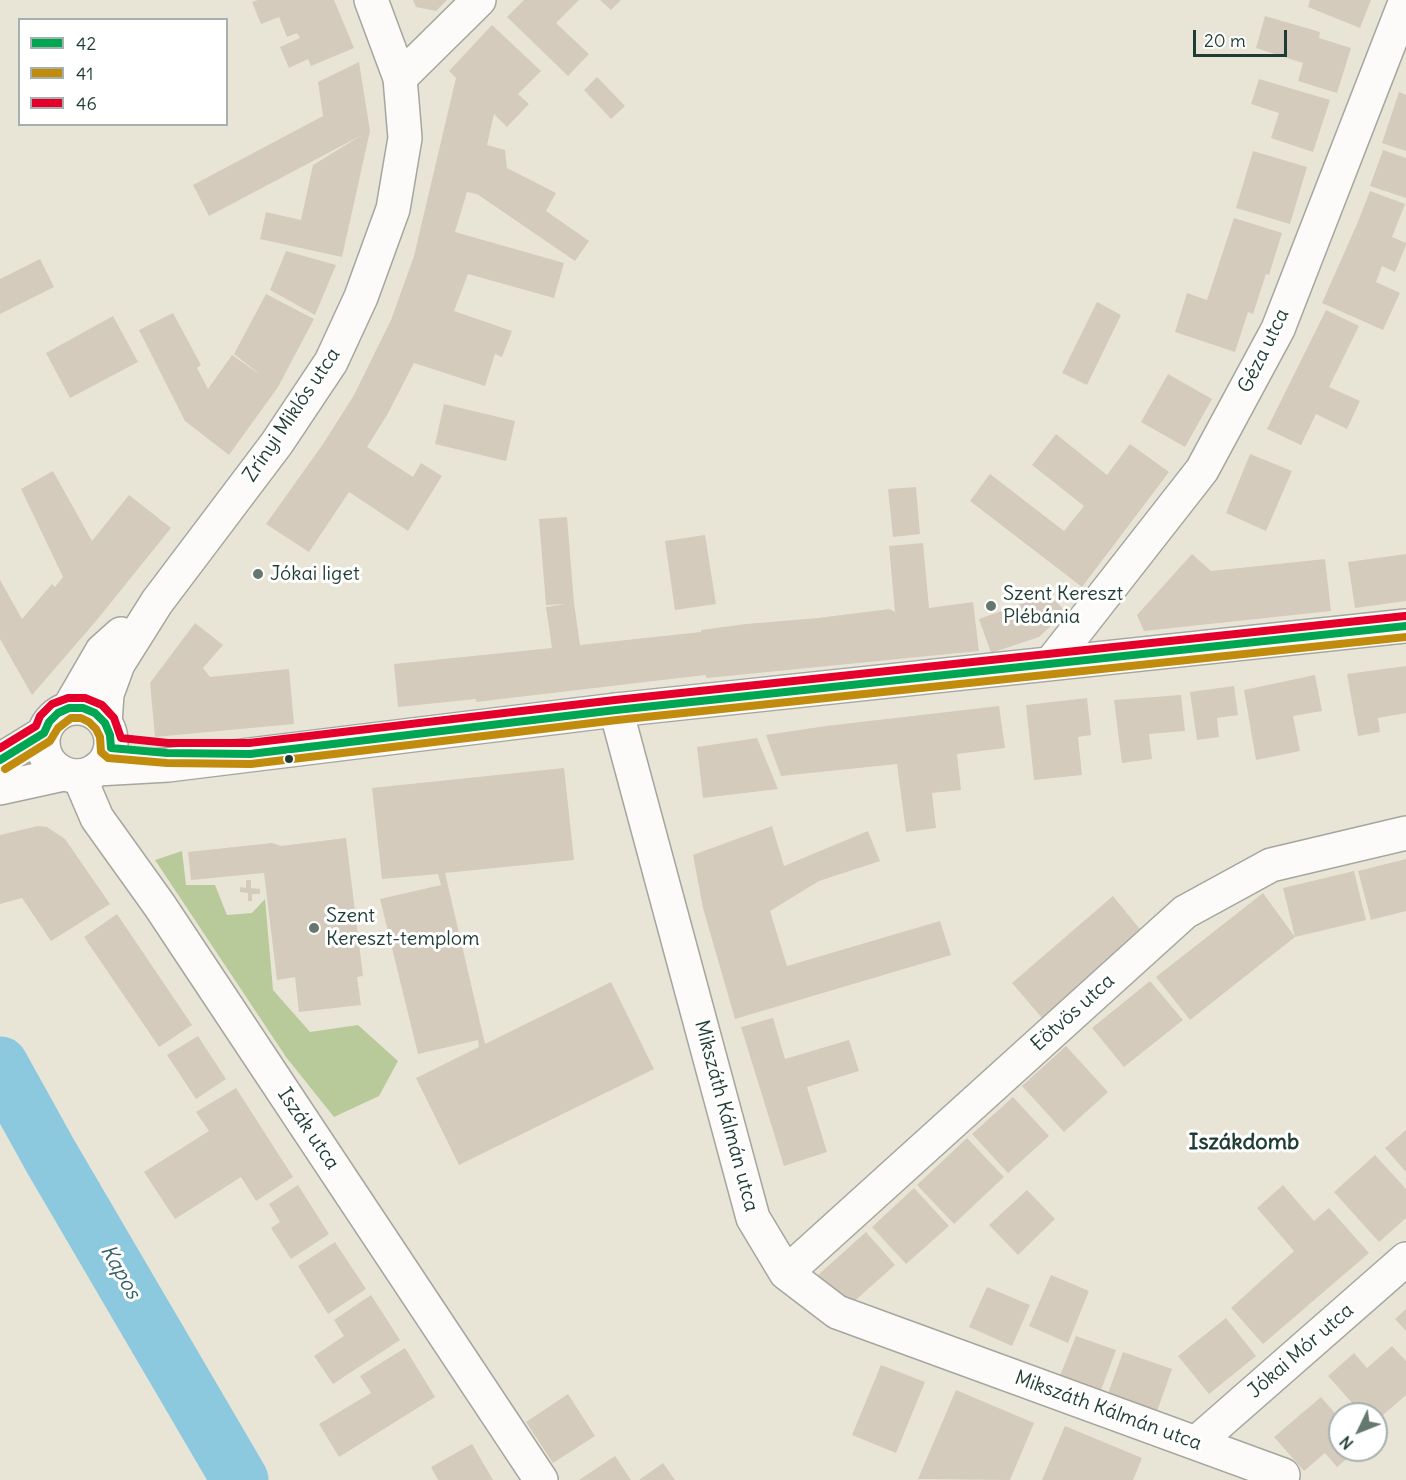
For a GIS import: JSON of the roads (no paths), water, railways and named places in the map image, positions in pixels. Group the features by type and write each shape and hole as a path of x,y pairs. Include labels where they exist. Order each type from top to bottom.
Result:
{"street":[{"name":"Zrínyi Miklós utca","path":"157,602 278,443 331,362 356,308 393,209 405,138 400,78 371,0"},
{"path":"400,78 479,0"},
{"name":"Géza utca","path":"1051,663 1202,470 1278,329 1406,0"},
{"path":"69,708 102,651 157,602"},
{"path":"91,758 107,694 118,664 157,602"},
{"path":"91,758 95,713 83,708 69,708 58,713 49,722 44,734 43,750 51,764 91,758 168,765 616,710 1406,626"},
{"name":"Mikszáth Kálmán utca","path":"616,710 753,1218 786,1273 837,1312 957,1358 1283,1475"},
{"path":"0,760 44,734"},
{"path":"0,788 91,758"},
{"name":"Iszák utca","path":"91,758 97,818 160,906 541,1480"},
{"name":"Eötvös utca","path":"786,1273 1185,912 1271,866 1406,833"},
{"name":"Jókai Mór utca","path":"1196,1443 1406,1259"}],"waterway":[{"name":"Kapos","path":"0,1065 51,1157 240,1480"}],"place":[{"name":"Jókai liget","path":"258,574"},
{"name":"Szent Kereszt Plébánia","path":"991,606"},
{"name":"Szent Kereszt-templom","path":"314,928"}],"district":[{"name":"Iszákdomb","path":"1244,1143"}]}
